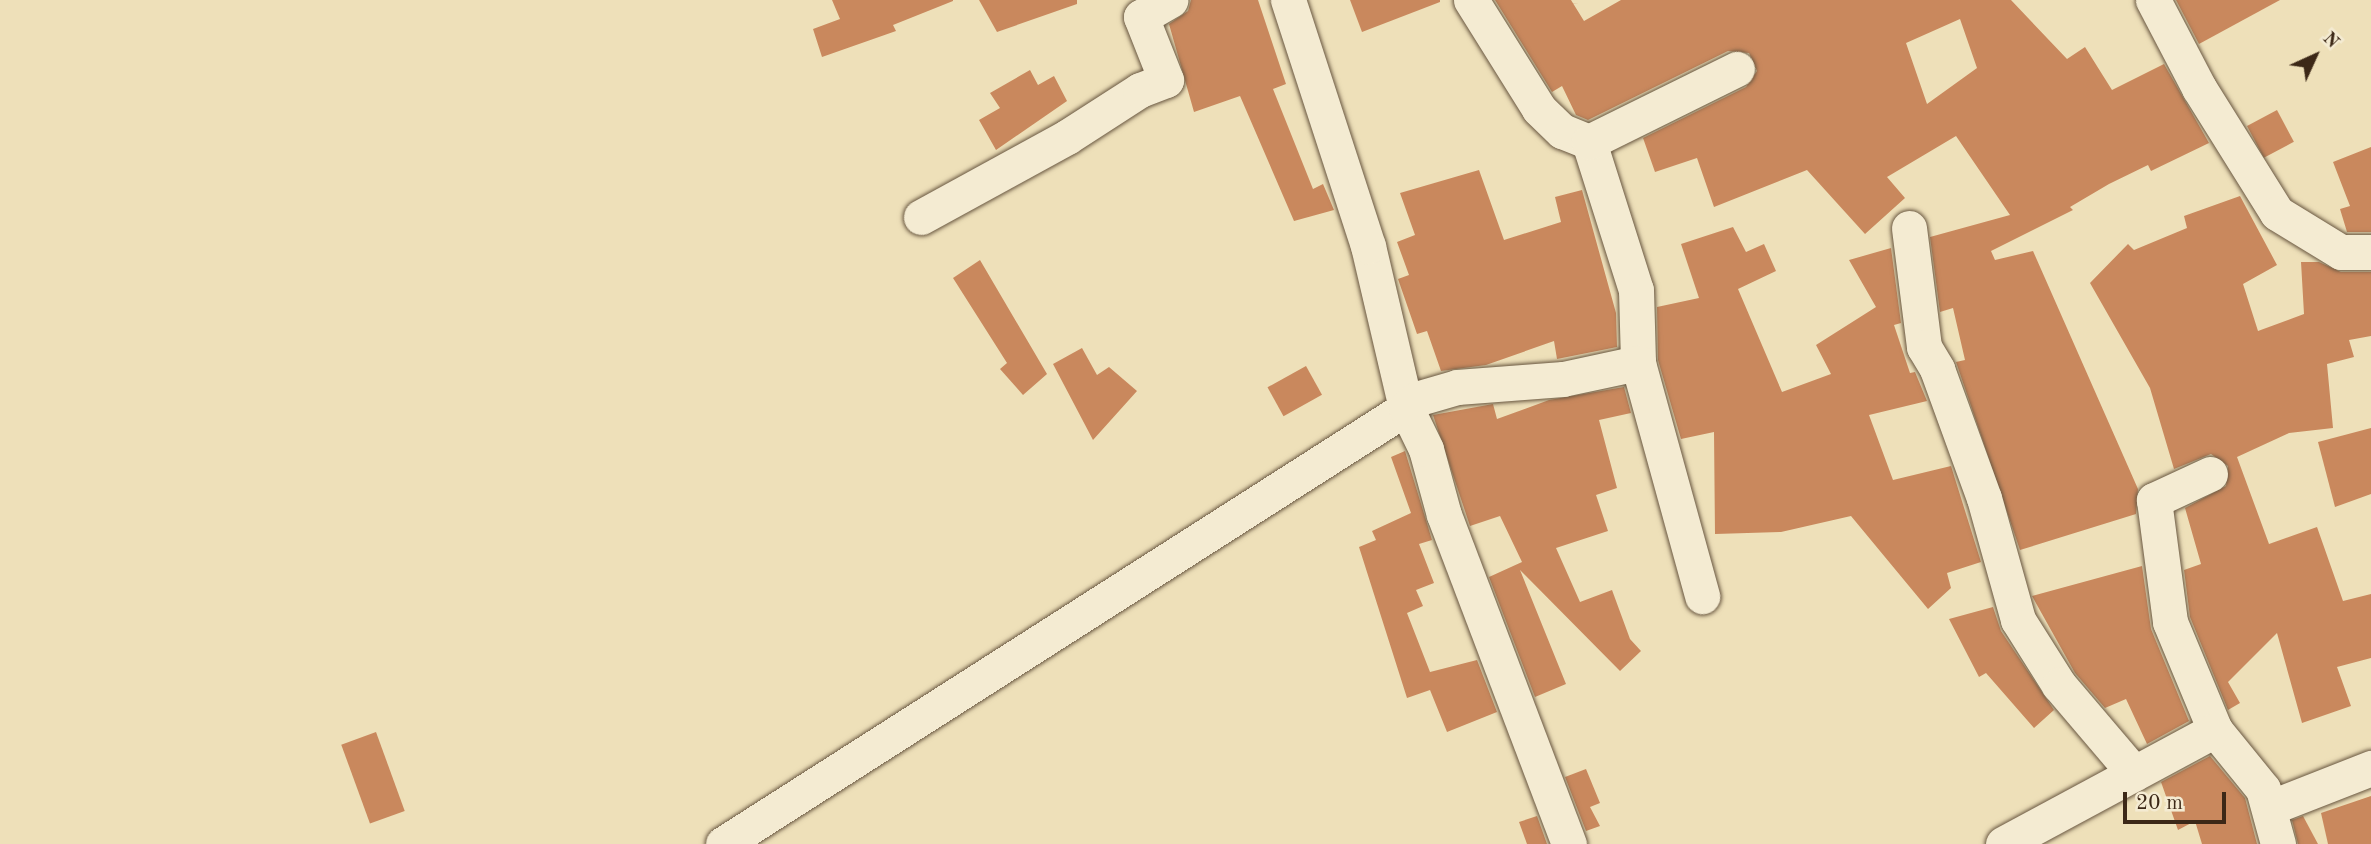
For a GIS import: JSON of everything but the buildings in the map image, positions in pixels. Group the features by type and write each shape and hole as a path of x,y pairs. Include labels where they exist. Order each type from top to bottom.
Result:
{"street":[{"path":"1288,0 1368,246 1406,408 1426,449 1444,515 1569,844"},
{"path":"1471,0 1539,108 1562,131 1589,142 1737,69"},
{"path":"2153,0 2199,88 2277,213 2341,252 2371,252"},
{"path":"920,217 1067,137 1140,90 1166,80 1148,6"},
{"path":"1589,142 1636,290 1638,363 1702,596"},
{"path":"1909,228 1923,347 1937,369 1984,499 2018,620 2059,685 2134,773"},
{"path":"723,844 1406,408 1416,399 1457,387 1563,379 1638,363"},
{"path":"2210,474 2154,500 2170,622 2215,730 2263,789 2278,844"},
{"path":"2004,844 2215,730"},
{"path":"2269,808 2371,768"}]}
